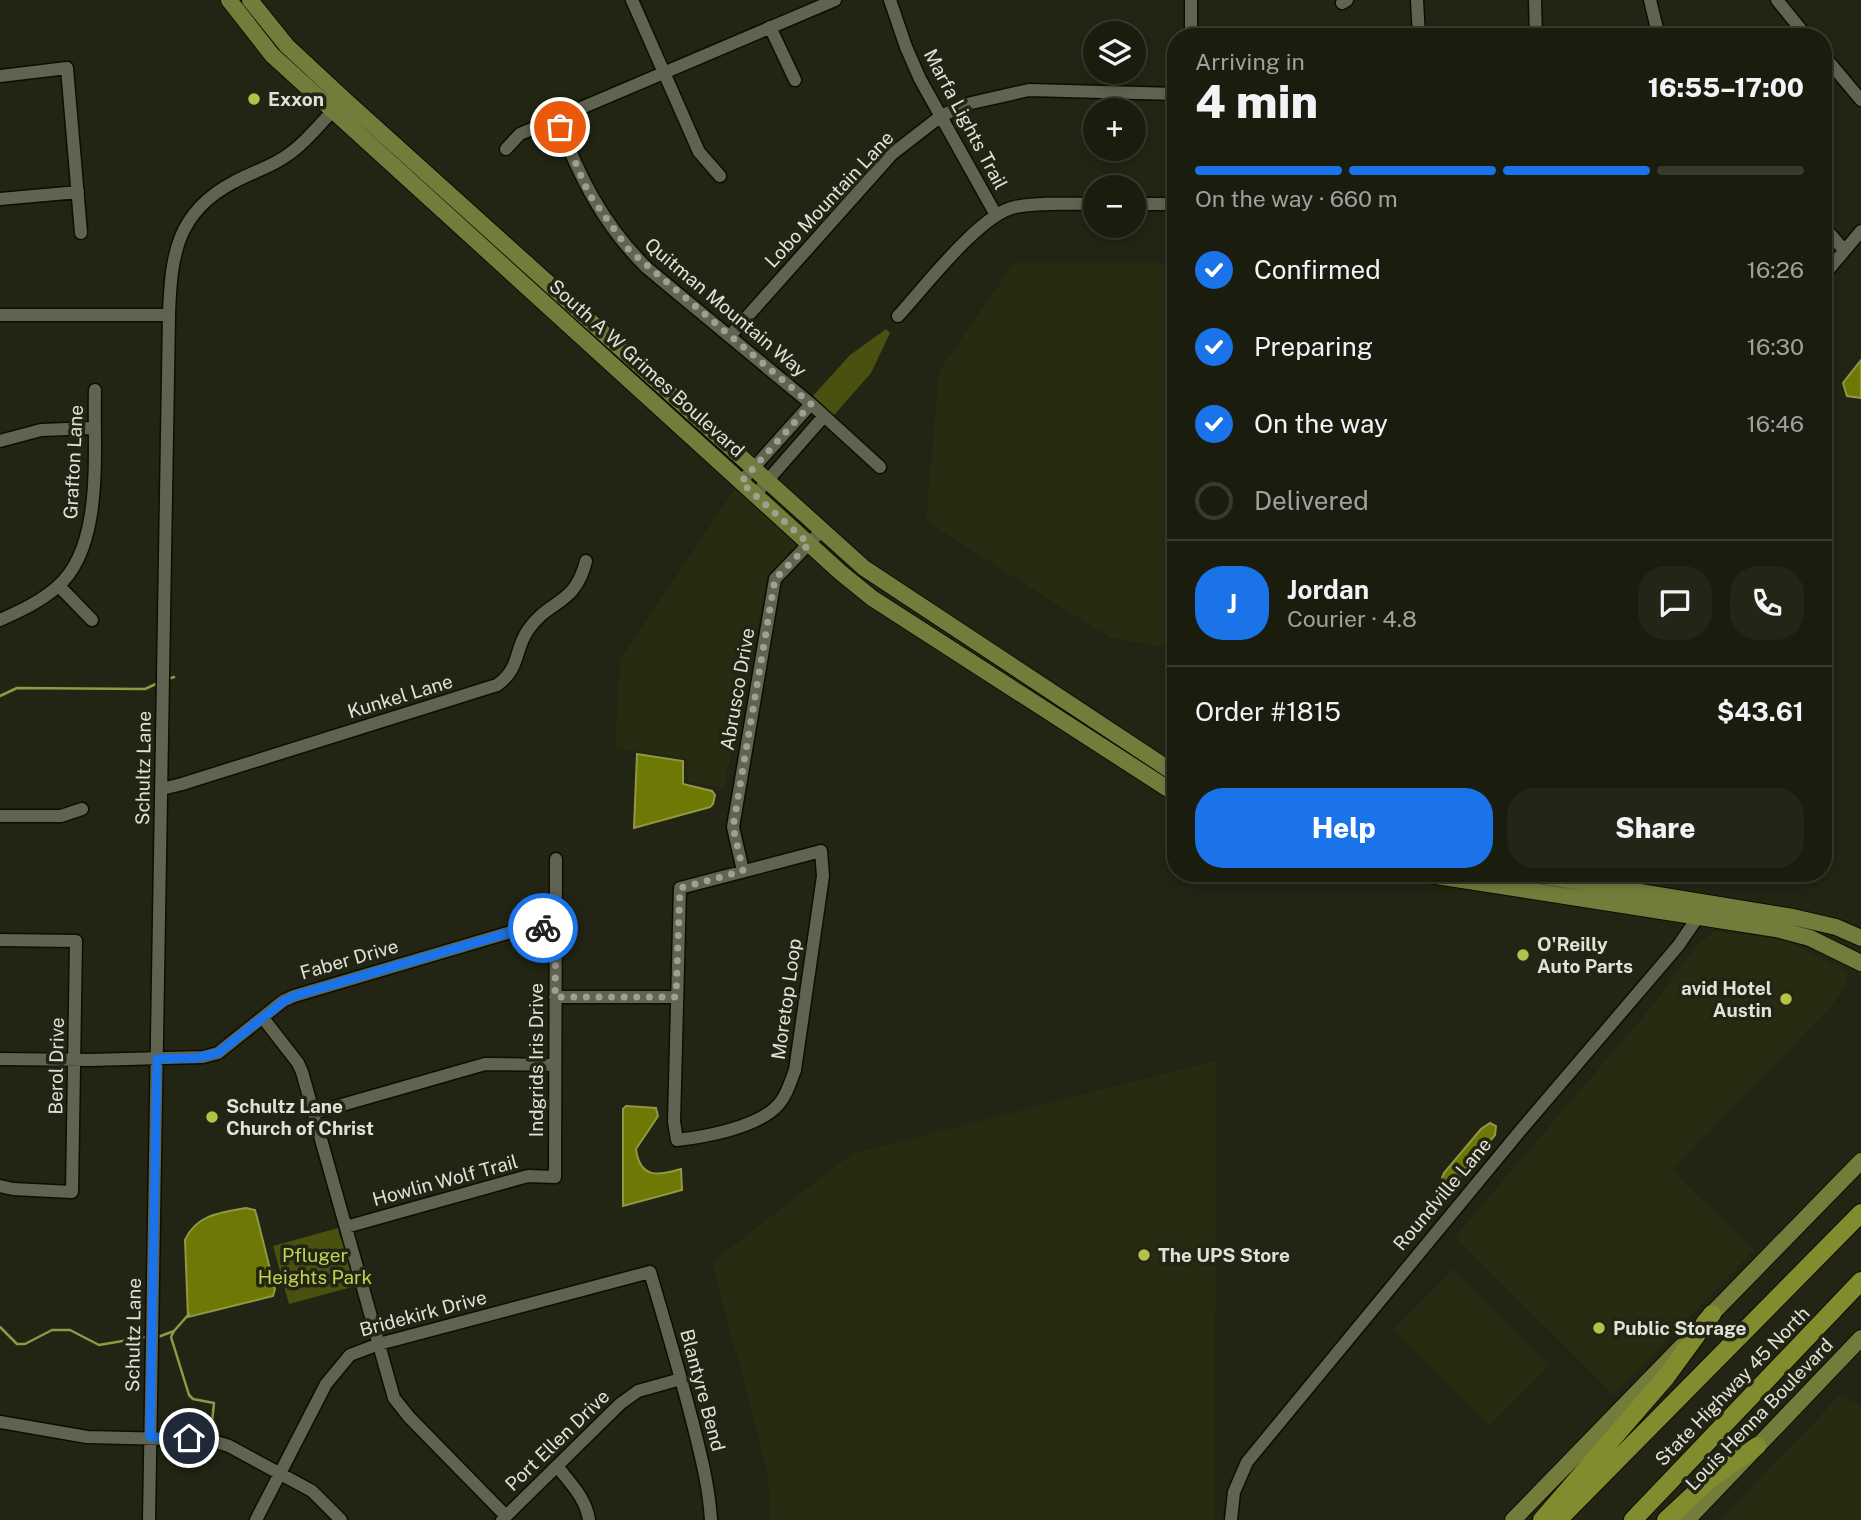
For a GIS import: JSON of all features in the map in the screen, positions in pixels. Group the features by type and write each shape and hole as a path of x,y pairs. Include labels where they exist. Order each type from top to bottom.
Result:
{"highway":[{"name":"State Highway 45 North","path":"1558,1520 1861,1213"},
{"name":"State Highway 45 North","path":"1633,1520 1861,1281"},
{"path":"1542,1520 1666,1377 1712,1314"},
{"path":"1666,1520 1709,1480 1757,1446"}],"main road":[{"name":"South A W Grimes Boulevard","path":"229,0 272,55 338,104 463,218 540,299 872,598 1167,788"},
{"name":"South A W Grimes Boulevard","path":"250,0 338,104"},
{"name":"South A W Grimes Boulevard","path":"463,218 551,286 864,568 1167,768"},
{"path":"540,299 551,286"},
{"path":"644,394 656,381"},
{"path":"903,619 922,614 939,617"},
{"path":"1123,760 1133,745"},
{"path":"1499,882 1698,910 1809,920 1836,927 1861,938"},
{"path":"1566,882 1776,929 1810,938 1858,958"},
{"path":"1513,1520 1861,1161"},
{"name":"Louis Henna Boulevard","path":"1687,1520 1861,1338"}],"street":[{"path":"632,0 699,152 720,176"},
{"path":"506,149 520,134 835,0"},
{"name":"Marfa Lights Trail","path":"890,0 920,79 996,215"},
{"path":"1191,0 1191,28"},
{"path":"1417,0 1419,28"},
{"path":"1535,0 1536,28"},
{"path":"1650,0 1657,28"},
{"path":"1777,0 1800,28"},
{"path":"770,27 794,80"},
{"path":"1832,63 1856,85 1861,100"},
{"path":"0,76 67,68 81,233"},
{"name":"Lobo Mountain Lane","path":"730,336 892,154 941,116 967,104 1029,90 1167,94"},
{"name":"Schultz Lane","path":"149,1520 172,260 187,224 217,192 285,157 338,104"},
{"name":"Quitman Mountain Way","path":"556,119 589,194 629,250 647,268 811,404 880,467"},
{"path":"0,199 78,192"},
{"path":"898,316 969,239 996,215 1013,207 1083,204"},
{"path":"1146,204 1167,204"},
{"path":"1832,265 1861,231"},
{"path":"1832,236 1844,250"},
{"path":"0,315 169,315"},
{"name":"Grafton Lane","path":"0,620 43,598 59,586 77,559 91,522 95,390"},
{"path":"741,482 811,404"},
{"path":"755,495 824,416"},
{"path":"0,441 41,430 94,428"},
{"name":"Abrusco Drive","path":"743,871 733,827 775,579 822,530"},
{"name":"Kunkel Lane","path":"162,789 182,785 497,685 513,670 527,631 541,616 572,592 582,576 586,561"},
{"path":"59,586 92,620"},
{"path":"0,816 61,816 82,808"},
{"name":"Moretop Loop","path":"821,851 823,876 795,1070 788,1090 775,1108 750,1123 695,1138 677,1140 674,1122 680,888 743,871 821,851"},
{"name":"Indgrids Iris Drive","path":"555,1177 556,859"},
{"name":"Roundville Lane","path":"1231,1520 1234,1492 1240,1476 1263,1441 1520,1131 1678,946 1698,910"},
{"name":"Faber Drive","path":"0,1059 196,1058 218,1053 294,996 521,929 556,928"},
{"name":"Berol Drive","path":"0,940 76,941 72,1192 0,1186"},
{"path":"555,997 676,997"},
{"path":"263,1018 298,1063 394,1398 504,1518"},
{"path":"314,1113 485,1064 555,1065"},
{"name":"Howlin Wolf Trail","path":"346,1227 528,1176 555,1177"},
{"name":"Bridekirk Drive","path":"256,1520 326,1384 341,1363 359,1350 650,1272"},
{"name":"Blantyre Bend","path":"650,1272 709,1491 711,1520"},
{"name":"Port Ellen Drive","path":"504,1518 620,1404 638,1391 681,1379"},
{"path":"0,1422 87,1437 210,1440 229,1446 312,1491 341,1520"},
{"path":"557,1466 583,1501 589,1520"}],"shaded area":[{"path":"1014,263 1167,263 1167,646 1110,638 926,521 939,371"},
{"path":"1861,360 1861,398 1847,396 1843,383"},
{"path":"735,488 799,544 768,578 724,788 688,781 687,759 615,748 620,660"},
{"path":"637,754 683,761 683,784 712,791 715,795 713,804 634,828"},
{"path":"1714,931 1785,940 1847,971 1846,985 1831,1007 1672,1170 1754,1250 1614,1395 1455,1237 1654,1004 1696,946"},
{"path":"1216,1061 1215,1520 771,1520 767,1469 712,1262 853,1153"},
{"path":"626,1106 656,1108 658,1116 636,1149 638,1159 646,1171 652,1173 681,1169 682,1190 623,1206 623,1109"},
{"path":"1490,1123 1496,1126 1495,1135 1456,1182 1445,1184 1442,1178 1444,1173 1481,1129"},
{"path":"246,1208 255,1210 275,1289 273,1296 188,1317 185,1240 196,1225 210,1216"},
{"path":"1454,1269 1549,1365 1489,1425 1394,1329"},
{"path":"1839,1396 1861,1405 1861,1520 1720,1520"}],"green space":[{"path":"886,329 890,333 871,373 834,415 812,397 850,355"},
{"name":"Pfluger Heights Park","path":"338,1228 346,1245 356,1286 289,1304 273,1246"}],"waterway":[{"path":"0,696 17,688 145,689 158,683"},
{"path":"158,1337 174,1331 189,1314"},
{"path":"0,1327 17,1344 25,1344 52,1330 70,1330 99,1345 146,1337"},
{"path":"174,1331 171,1337 189,1395 193,1399 214,1403 212,1422"}],"way so far":[{"path":"543,928 556,928 555,997 676,997 680,888 743,871 733,827 775,579 809,544 741,482 811,404 647,268 629,250 589,194 560,127"}],"place":[{"name":"Exxon","path":"254,99"},
{"name":"O'Reilly Auto Parts","path":"1523,955"},
{"name":"avid Hotel Austin","path":"1786,999"},
{"name":"Schultz Lane Church of Christ","path":"212,1117"},
{"name":"The UPS Store","path":"1144,1255"},
{"name":"Public Storage","path":"1599,1328"}],"route":[{"path":"189,1438 150,1437 157,1059 196,1058 218,1053 294,996 521,929 543,928"}]}
